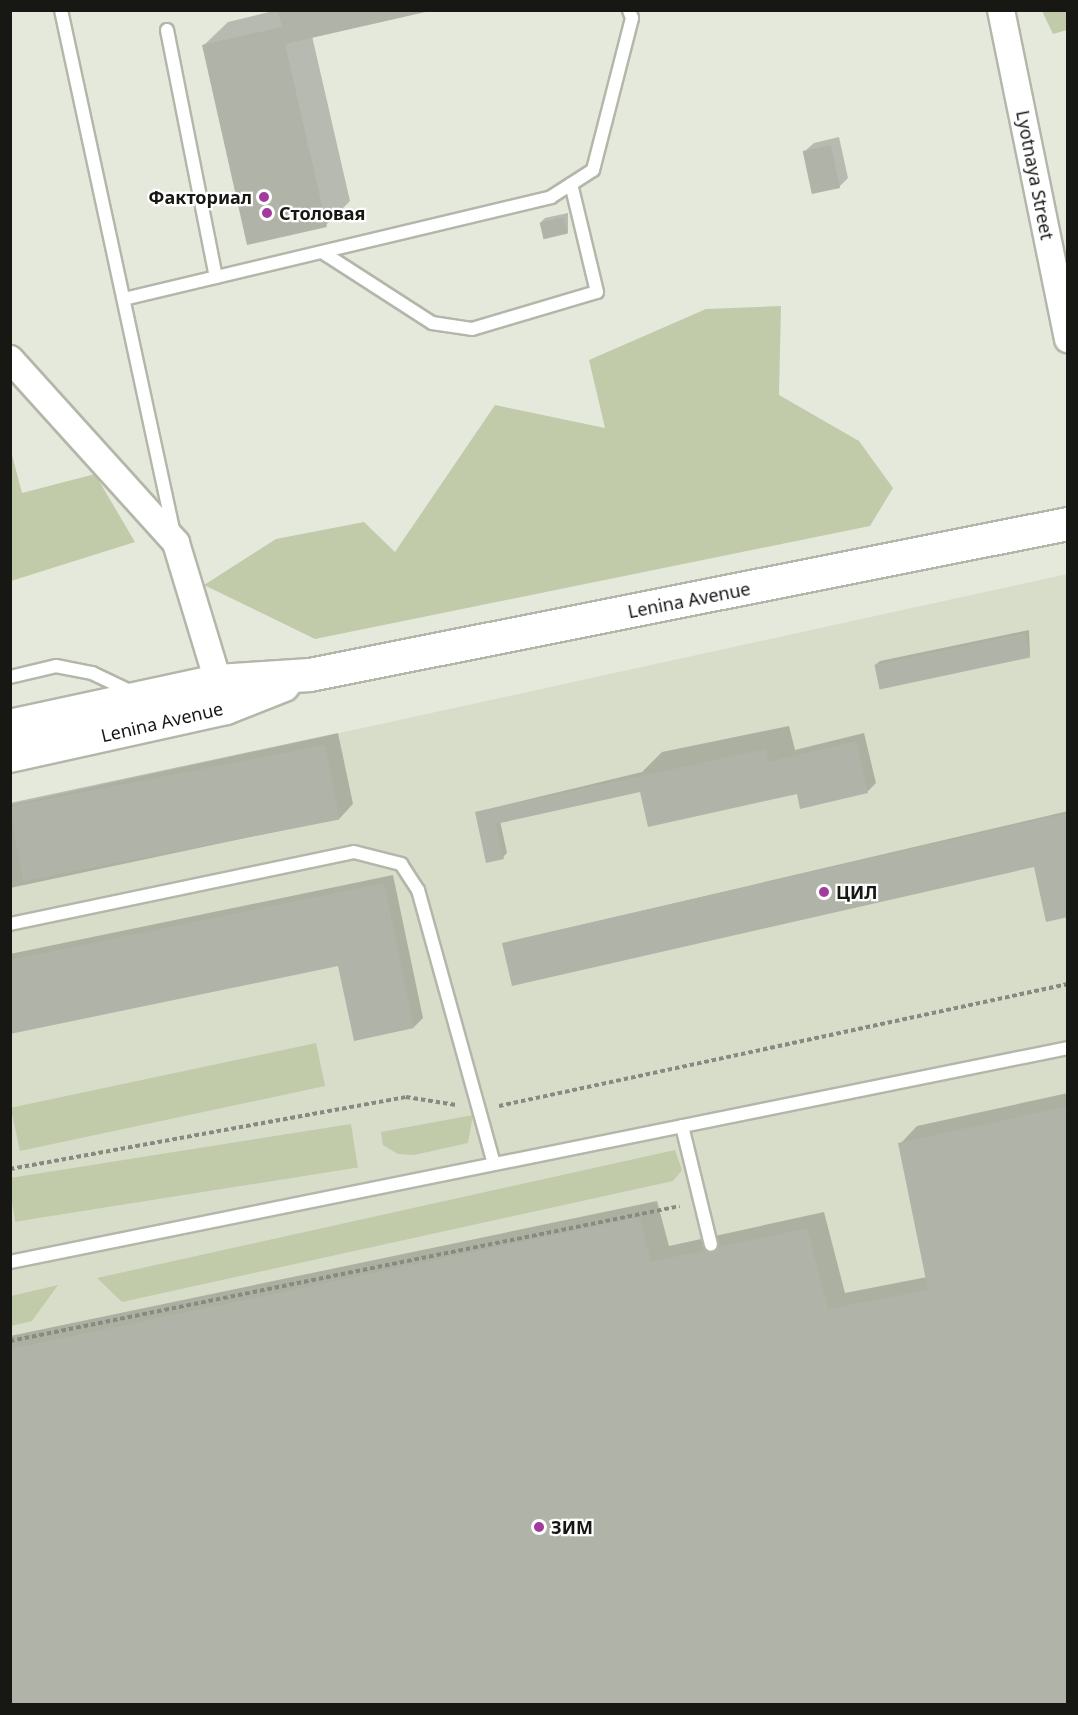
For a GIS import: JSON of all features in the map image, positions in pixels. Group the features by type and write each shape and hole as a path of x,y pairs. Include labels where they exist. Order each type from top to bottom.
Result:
{"street":[{"name":"Lyotnaya Street","path":"1001,10 1068,339"},
{"path":"10,359 176,543 218,681 210,704 195,716"},
{"name":"Lenina Avenue","path":"10,726 114,693 147,697 218,681 310,675 1068,524"},
{"name":"Lenina Avenue","path":"10,756 195,716 310,675"}],"lane":[{"path":"61,10 176,543"},
{"path":"124,299 551,197 593,170 632,18 629,10"},
{"path":"167,30 216,277"},
{"path":"322,252 432,323 472,329 597,292 571,184"},
{"path":"10,677 56,666 114,693 111,727 96,737"},
{"path":"10,924 354,852 401,864 418,890 494,1164"},
{"path":"10,1262 1068,1048"},
{"path":"682,1126 711,1245"}],"path":[{"path":"10,1169 406,1097 480,1108 1068,984"},
{"path":"10,1341 701,1202"}],"shaded area":[{"path":"1067,574 1067,1704 11,1704 10,805"}],"green space":[{"path":"1042,11 1067,11 1067,30 1053,34"},
{"path":"781,306 779,395 859,441 893,488 870,526 315,639 204,585 276,539 364,522 395,552 495,405 605,428 589,360 706,309"},
{"path":"11,451 22,493 95,474 135,542 11,581"},
{"path":"316,1043 325,1086 20,1151 11,1108"},
{"path":"473,1115 468,1143 414,1155 398,1154 383,1145 381,1132"},
{"path":"351,1124 358,1167 15,1222 10,1178"},
{"path":"675,1150 682,1170 673,1181 122,1302 97,1278"},
{"path":"58,1285 32,1321 11,1326 11,1296"}],"building":[{"path":"278,10 430,11 285,44 327,227 247,245 202,45 282,27"},
{"path":"831,145 840,188 812,194 803,151"},
{"path":"564,217 568,234 543,239 540,223"},
{"path":"1025,633 1030,657 880,689 874,665"},
{"path":"856,741 868,793 800,809 797,794 648,827 640,792 496,824 504,859 486,863 475,812 766,749 768,762"},
{"path":"325,745 340,820 23,881 10,806"},
{"name":"ЦИЛ","path":"1068,813 1068,917 1046,922 1034,867 512,986 502,943"},
{"path":"384,883 414,1028 354,1041 338,966 10,1034 10,960"},
{"name":"ЗИМ","path":"1068,1106 1068,1704 10,1704 10,1349 640,1217 651,1262 807,1228 828,1309 928,1290 898,1143"}],"place":[{"name":"Факториал","path":"264,197"},
{"name":"Столовая","path":"267,213"},
{"name":"ЦИЛ","path":"824,892"},
{"name":"ЗИМ","path":"539,1527"}]}
